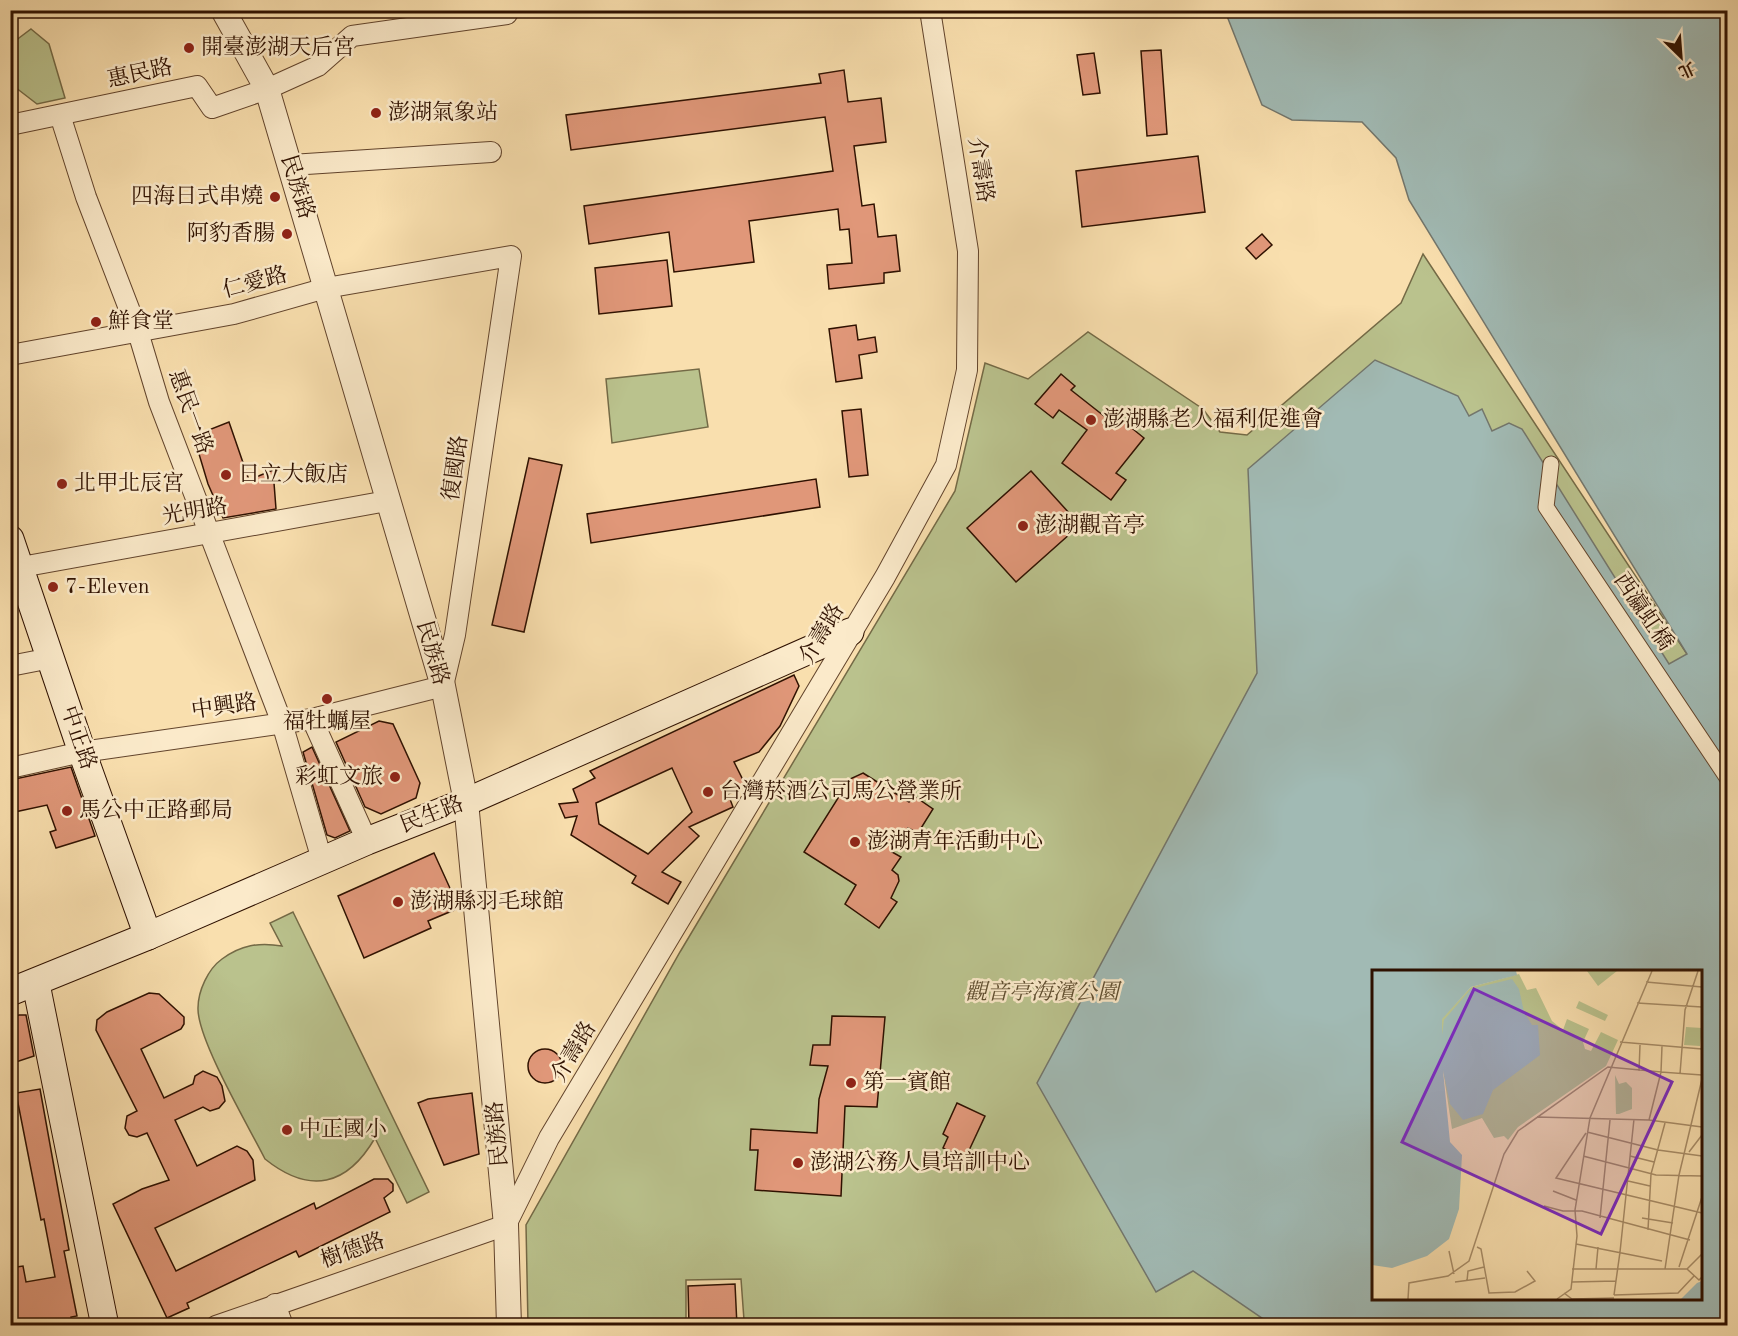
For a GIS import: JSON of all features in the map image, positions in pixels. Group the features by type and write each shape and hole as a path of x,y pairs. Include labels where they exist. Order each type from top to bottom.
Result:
{"main road":[{"name":"中正路","path":"10,539 15,567 51,658 148,936"},
{"name":"民生路","path":"10,992 36,984 367,840 466,802 850,632"},
{"path":"36,984 105,1326"}],"street":[{"name":"民族路","path":"223,10 267,89 443,686 466,802 506,1225 508,1326"},
{"name":"介壽路","path":"506,1225 549,1138 885,577 945,465 967,370 969,251 930,10"},
{"path":"267,89 318,66 352,36 507,14"},
{"name":"惠民路","path":"10,125 197,86 212,108 267,89"},
{"name":"惠民一路","path":"60,115 86,197 138,332 159,402 282,723 322,860"},
{"path":"291,165 491,152"},
{"name":"仁愛路","path":"10,355 234,314 326,288 511,256"},
{"name":"復國路","path":"443,686 455,635 511,256"},
{"name":"西瀛虹橋","path":"1551,464 1546,507 1728,779"},
{"name":"光明路","path":"15,567 387,501"},
{"path":"10,666 51,658"},
{"name":"中興路","path":"10,768 82,752 312,719 443,686"},
{"path":"312,719 367,840"},
{"name":"樹德路","path":"216,1326 506,1225"},
{"path":"274,1304 284,1326"}],"green space":[{"path":"31,29 49,44 65,98 37,104 11,84 11,44"},
{"name":"觀音亭海濱公園","path":"1423,254 1687,654 1727,1325 843,1326 744,1320 741,1279 686,1280 686,1325 528,1325 526,1225 680,952 955,491 985,363 1028,379 1088,332 1203,409 1220,432 1247,435 1401,303"},
{"path":"699,369 708,427 612,443 606,379"},
{"path":"293,912 429,1192 407,1203 375,1138 352,1167 326,1180 312,1181 297,1178 265,1159 225,1083 206,1040 198,1008 208,974 222,959 243,948 266,944 282,946 270,923"}],"water":[{"path":"1225,11 1727,11 1727,1325 1272,1325 1193,1271 1156,1292 1037,1083 1257,673 1248,469 1375,360 1458,396 1469,416 1482,409 1492,431 1509,423 1522,429 1669,664 1687,654 1409,200 1396,158 1362,122 1292,120 1262,105"}],"building":[{"path":"1161,50 1167,134 1147,136 1141,51"},
{"path":"1094,53 1100,93 1083,95 1077,55"},
{"path":"844,70 848,102 881,98 886,142 854,146 862,206 874,204 878,237 896,235 900,271 884,273 884,283 829,289 827,265 852,263 849,229 840,230 838,209 749,221 754,262 674,272 669,232 589,244 584,206 833,171 825,117 571,150 566,115 821,83 819,74"},
{"path":"1198,156 1205,212 1082,227 1076,171"},
{"path":"1262,234 1272,245 1256,259 1246,248"},
{"path":"667,260 672,306 599,314 595,268"},
{"path":"856,325 858,340 875,337 877,352 859,355 862,378 836,382 829,329"},
{"path":"1061,374 1075,386 1071,390 1118,427 1123,421 1144,438 1116,473 1126,480 1111,500 1062,463 1087,430 1059,410 1053,418 1035,404"},
{"path":"861,409 868,475 849,477 842,411"},
{"name":"日立大飯店","path":"229,422 249,480 273,470 276,509 223,518 208,484 196,444 206,431"},
{"path":"529,458 562,465 524,632 492,625"},
{"name":"澎湖觀音亭","path":"1031,471 1080,525 1016,582 967,528"},
{"path":"816,479 820,507 591,543 587,514"},
{"name":"台灣菸酒公司馬公營業所","path":"794,675 799,686 780,726 759,752 734,762 746,786 728,794 733,807 689,827 699,836 662,872 681,882 668,904 632,883 636,876 571,835 577,816 565,818 559,804 578,802 573,789 595,778 590,771","holes":["672,768 692,812 648,854 599,824 596,803"]},
{"path":"379,721 393,724 420,783 416,798 381,814 365,807 336,742"},
{"path":"312,747 350,831 335,838 327,835 303,752"},
{"path":"71,767 95,836 56,848 50,832 56,830 47,805 10,813 10,780"},
{"name":"澎湖青年活動中心","path":"863,773 909,802 914,796 933,809 918,833 908,828 892,852 901,857 892,870 898,875 899,881 891,898 897,902 879,928 845,904 856,885 804,852 850,779"},
{"name":"澎湖縣羽毛球館","path":"434,853 459,908 428,921 431,928 364,958 338,896"},
{"path":"149,993 159,994 184,1017 181,1029 141,1049 164,1098 193,1084 195,1076 203,1071 217,1077 222,1086 225,1101 219,1108 210,1111 203,1107 175,1120 197,1166 237,1146 247,1151 253,1160 255,1180 155,1228 176,1271 314,1203 316,1209 374,1179 388,1179 393,1184 393,1191 384,1198 390,1212 299,1257 296,1251 187,1303 189,1308 167,1318 113,1204 142,1189 169,1180 147,1133 137,1137 129,1135 125,1128 127,1116 137,1111 96,1030 97,1020 107,1012"},
{"path":"26,1015 34,1056 10,1064 10,1018"},
{"path":"832,1016 885,1017 877,1107 845,1106 841,1196 755,1190 758,1150 750,1150 751,1129 817,1133 819,1099 828,1066 810,1065 813,1045 830,1045"},
{"path":"545,1049 557,1054 562,1066 557,1078 545,1083 533,1078 528,1066 533,1054"},
{"path":"40,1089 69,1250 64,1251 77,1316 71,1317 72,1326 10,1326 10,1268 23,1266 26,1282 55,1277 44,1219 41,1220 16,1093"},
{"path":"472,1093 479,1154 444,1165 418,1103 428,1099"},
{"path":"957,1103 985,1116 965,1159 943,1148 948,1137 943,1134"},
{"path":"735,1284 737,1326 689,1326 688,1286"}],"place":[{"name":"開臺澎湖天后宮","path":"189,48"},
{"name":"澎湖氣象站","path":"376,113"},
{"name":"四海日式串燒","path":"275,197"},
{"name":"阿豹香腸","path":"287,234"},
{"name":"鮮食堂","path":"96,322"},
{"name":"澎湖縣老人福利促進會","path":"1091,420"},
{"name":"日立大飯店","path":"226,475"},
{"name":"北甲北辰宮","path":"62,484"},
{"name":"澎湖觀音亭","path":"1023,526"},
{"name":"7-Eleven","path":"53,587"},
{"name":"福牡蠣屋","path":"327,699"},
{"name":"彩虹文旅","path":"395,777"},
{"name":"台灣菸酒公司馬公營業所","path":"708,792"},
{"name":"馬公中正路郵局","path":"67,811"},
{"name":"澎湖青年活動中心","path":"855,842"},
{"name":"澎湖縣羽毛球館","path":"398,902"},
{"name":"第一賓館","path":"851,1083"},
{"name":"中正國小","path":"287,1130"},
{"name":"澎湖公務人員培訓中心","path":"798,1163"}]}
